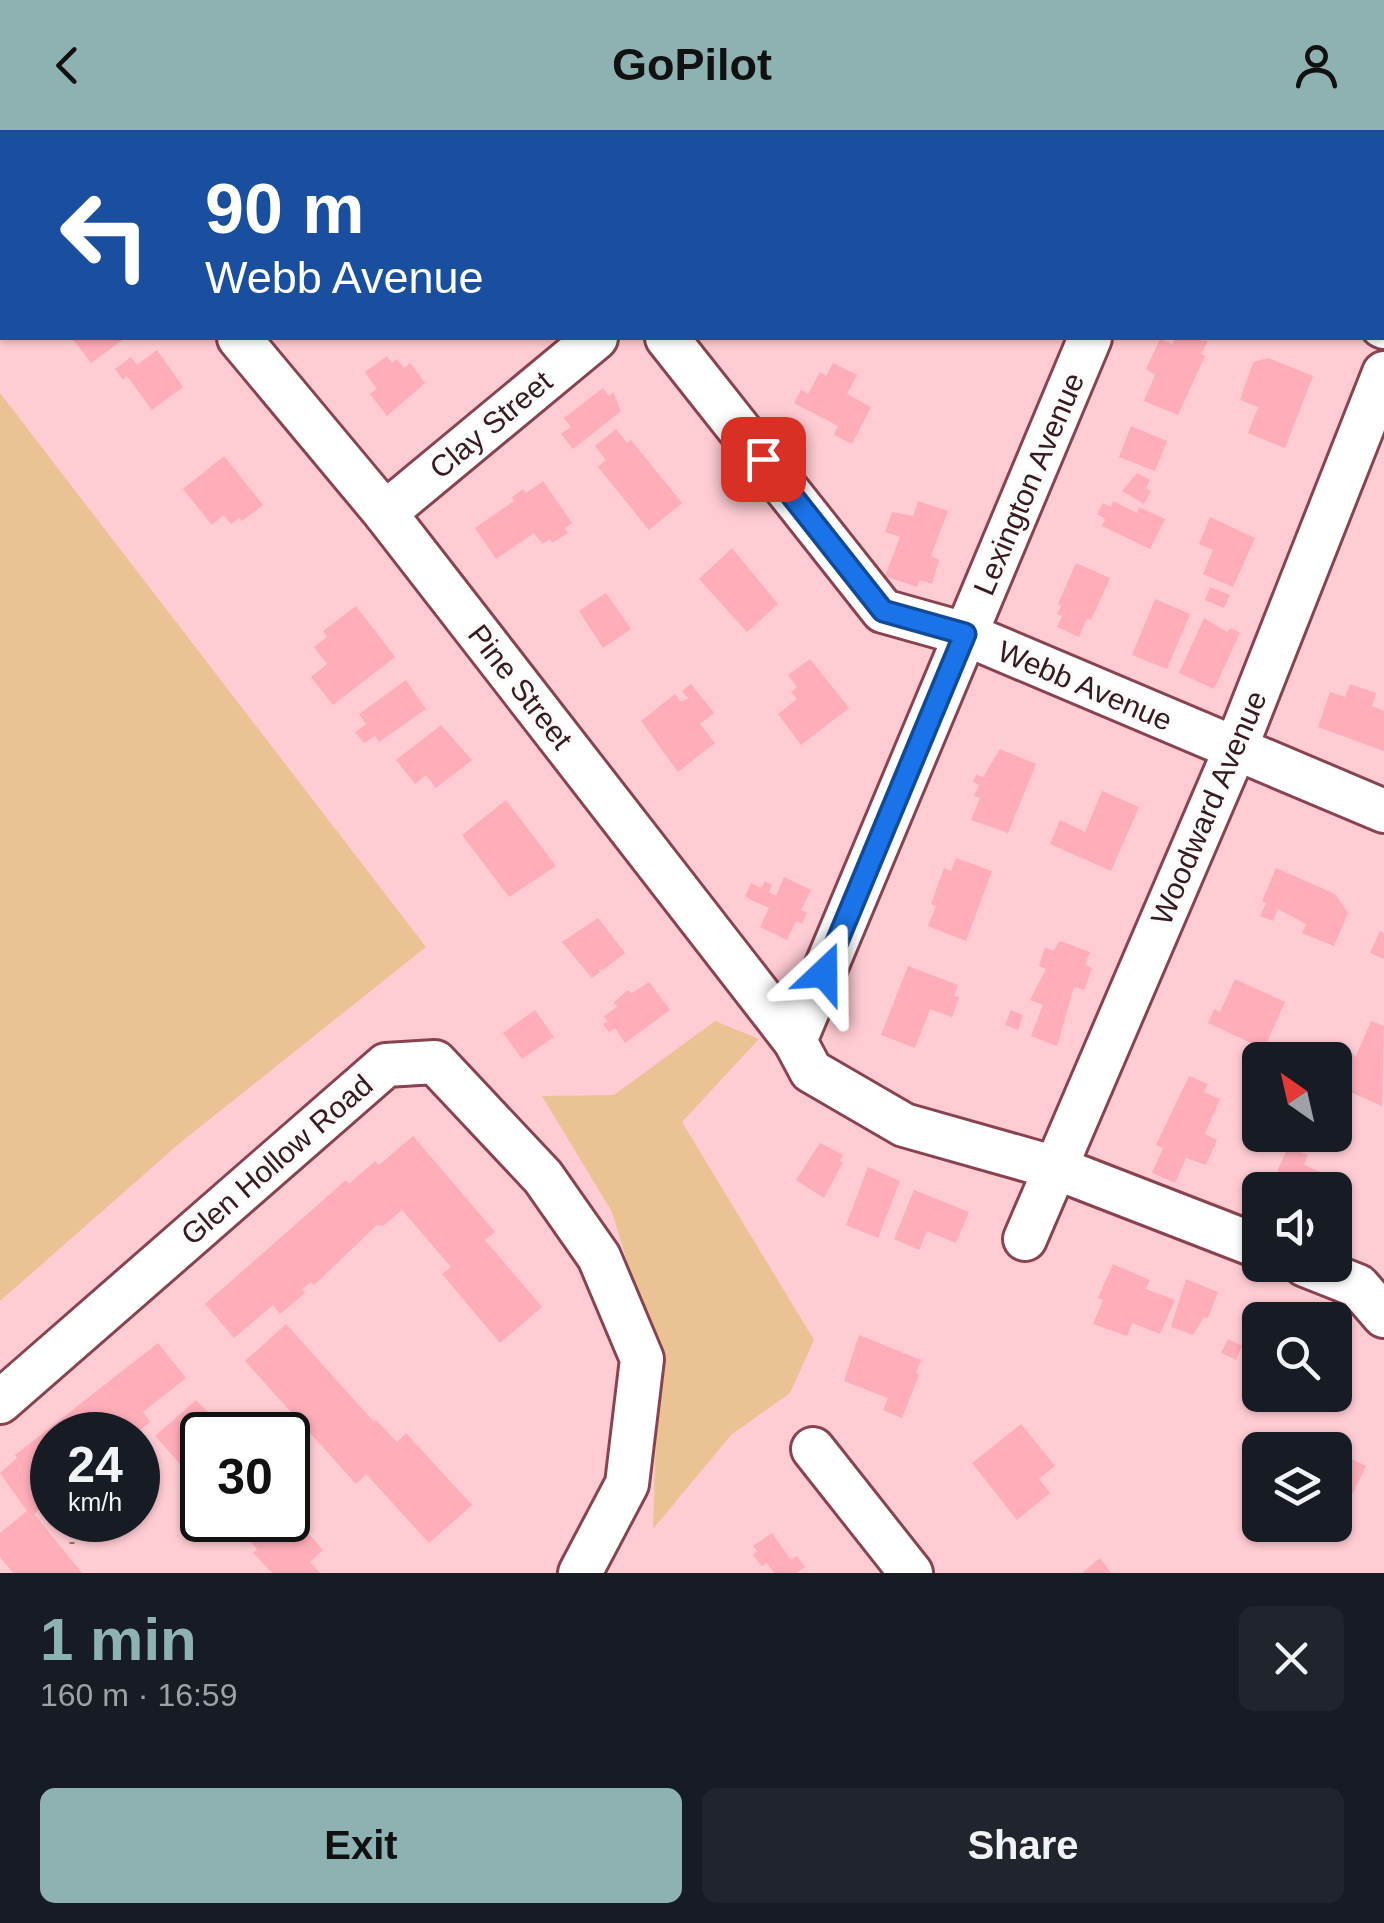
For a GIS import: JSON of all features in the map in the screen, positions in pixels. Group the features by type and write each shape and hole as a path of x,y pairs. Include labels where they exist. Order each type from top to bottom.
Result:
{"street":[{"name":"Pine Street","path":"240,340 385,513 803,1056 904,1125 1056,1168 1242,1240"},
{"name":"Clay Street","path":"385,513 594,340"},
{"name":"Webb Avenue","path":"669,340 883,611 965,634 1384,811"},
{"name":"Lexington Avenue","path":"803,1056 965,634 1089,340"},
{"name":"Woodward Avenue","path":"1025,1239 1236,750 1384,373"},
{"name":"Glen Hollow Road","path":"0,1402 386,1065 434,1062 543,1177 588,1241 599,1257 642,1359 627,1484 580,1573"},
{"path":"1348,1282 1358,1286 1384,1316"},
{"path":"813,1450 912,1573"}],"shaded area":[{"path":"0,393 426,947 181,1142 0,1301"},
{"path":"715,1021 759,1039 682,1122 814,1340 790,1393 731,1435 653,1529 658,1364 612,1212 542,1096 614,1095"}],"building":[{"path":"74,340 122,340 91,363"},
{"path":"1160,340 1172,344 1174,340 1208,341 1178,415 1144,401 1155,375 1146,369"},
{"path":"157,350 183,387 152,410 127,376 123,380 115,369 131,357 137,365"},
{"path":"387,356 392,363 397,359 404,368 410,363 425,383 387,416 370,394 377,389 365,372"},
{"path":"1268,358 1313,376 1285,448 1248,433 1258,407 1240,400 1253,362"},
{"path":"833,363 857,375 847,394 871,407 852,444 834,435 838,426 794,403 801,390 808,394 820,372 826,376"},
{"path":"603,388 609,396 613,392 621,411 573,449 561,434 571,427 564,418"},
{"path":"1131,426 1167,441 1155,471 1119,457"},
{"path":"616,429 627,443 631,440 682,503 649,530 598,467 606,460 595,446"},
{"path":"224,456 263,505 242,521 239,518 231,524 223,515 212,525 183,489"},
{"path":"1137,473 1150,480 1146,488 1151,491 1144,504 1122,491"},
{"path":"543,481 572,523 565,528 568,533 542,544 534,533 496,559 475,528 514,501 512,497 523,489 526,493"},
{"path":"918,501 948,511 931,556 939,560 932,584 920,580 917,587 885,576 900,537 885,532 892,512 913,516"},
{"path":"1113,501 1137,513 1139,507 1165,519 1150,549 1102,526 1105,519 1097,514 1103,503 1111,507"},
{"path":"1210,517 1255,538 1233,587 1203,574 1213,550 1199,544"},
{"path":"732,548 778,604 747,632 699,579"},
{"path":"1076,563 1110,578 1079,637 1057,627 1062,616 1057,614 1061,606 1058,604"},
{"path":"1210,587 1230,595 1224,608 1205,600"},
{"path":"606,593 631,629 603,648 579,611"},
{"path":"1155,599 1190,614 1167,669 1132,655"},
{"path":"356,606 395,657 333,705 311,677 327,664 314,647 327,637 323,631"},
{"path":"1204,618 1227,632 1231,628 1240,633 1214,689 1179,673"},
{"path":"810,659 849,708 801,745 778,714 797,699 791,692 797,687 788,675"},
{"path":"406,680 426,709 379,742 375,736 364,743 355,732 366,724 359,714"},
{"path":"691,684 714,713 700,724 715,743 678,772 641,721 675,694 681,702 688,698 682,691"},
{"path":"1350,684 1376,693 1372,706 1384,711 1384,751 1318,727 1330,692 1345,697"},
{"path":"441,725 472,760 436,788 426,775 415,784 396,760"},
{"path":"1000,749 1036,764 1008,833 971,820 980,798 974,796 979,785 973,782 976,775 983,777"},
{"path":"1102,791 1139,807 1111,871 1050,844 1060,820 1085,832"},
{"path":"506,800 556,866 509,897 462,835"},
{"path":"956,858 992,871 966,941 928,926 944,868 951,871"},
{"path":"1276,868 1335,894 1348,913 1334,946 1302,933 1306,924 1278,909 1273,921 1260,916"},
{"path":"784,877 811,890 801,910 807,913 802,924 796,921 787,940 760,927 769,908 745,897 751,883 761,888 765,881 772,885 769,892 776,896"},
{"path":"598,918 625,953 603,970 598,969 600,972 592,978 562,942"},
{"path":"1380,931 1384,933 1384,959 1370,953"},
{"path":"1060,941 1090,952 1085,965 1092,968 1084,990 1074,987 1057,1046 1031,1036 1043,1005 1030,1000 1046,969 1039,966 1045,947 1053,951"},
{"path":"908,966 958,985 954,996 959,997 952,1017 930,1009 915,1048 881,1035"},
{"path":"1235,979 1285,1002 1267,1042 1249,1042 1208,1023 1214,1009 1220,1012"},
{"path":"649,982 670,1010 625,1043 615,1028 609,1032 603,1024 608,1022 604,1016 617,1007 614,1002 628,990 632,993"},
{"path":"535,1010 554,1037 522,1059 503,1033"},
{"path":"1011,1010 1023,1015 1018,1030 1005,1025"},
{"path":"1371,1021 1384,1026 1382,1106 1352,1093 1352,1054 1356,1056"},
{"path":"1189,1076 1208,1084 1204,1092 1220,1099 1205,1134 1217,1140 1206,1165 1186,1158 1175,1183 1152,1173 1163,1148 1156,1145"},
{"path":"413,1136 495,1232 485,1240 542,1307 500,1343 442,1274 451,1267 402,1210 383,1226 377,1225 314,1285 311,1282 302,1289 305,1293 280,1314 273,1305 234,1338 205,1304 346,1180 349,1184 375,1161 379,1165"},
{"path":"820,1143 843,1155 824,1198 796,1180"},
{"path":"1286,1152 1300,1152 1308,1155 1304,1165 1320,1172 1277,1172"},
{"path":"868,1167 900,1181 878,1238 846,1225"},
{"path":"914,1190 969,1212 956,1243 927,1231 919,1250 894,1239"},
{"path":"1113,1264 1150,1280 1146,1289 1175,1300 1160,1334 1132,1323 1127,1336 1093,1324 1103,1300 1098,1298"},
{"path":"1186,1279 1218,1292 1208,1318 1204,1317 1193,1335 1171,1327"},
{"path":"286,1324 374,1422 397,1442 406,1433 472,1505 429,1543 366,1474 356,1484 310,1433 310,1412 291,1412 245,1361"},
{"path":"859,1335 921,1360 902,1418 883,1410 888,1398 844,1381"},
{"path":"1228,1339 1242,1346 1236,1360 1221,1353"},
{"path":"158,1343 186,1378 143,1412 70,1412"},
{"path":"196,1400 208,1412 182,1412"},
{"path":"180,1414 180,1464 160,1442 160,1432"},
{"path":"1021,1424 1055,1466 1039,1479 1050,1493 1017,1520 972,1463"},
{"path":"30,1443 30,1542 57,1542 82,1573 13,1573 0,1557 0,1533 27,1511 0,1473 17,1458 15,1455"},
{"path":"1352,1459 1366,1466 1352,1495"},
{"path":"772,1533 791,1560 797,1556 805,1567 797,1573 774,1573 767,1563 762,1566 753,1555 757,1551 753,1546"},
{"path":"310,1535 323,1550 310,1562 320,1573 272,1573 253,1553 257,1549 251,1542 310,1542"},
{"path":"1100,1558 1111,1573 1082,1573"}],"route":[{"path":"763,459 883,611 965,634 824,973"}]}
